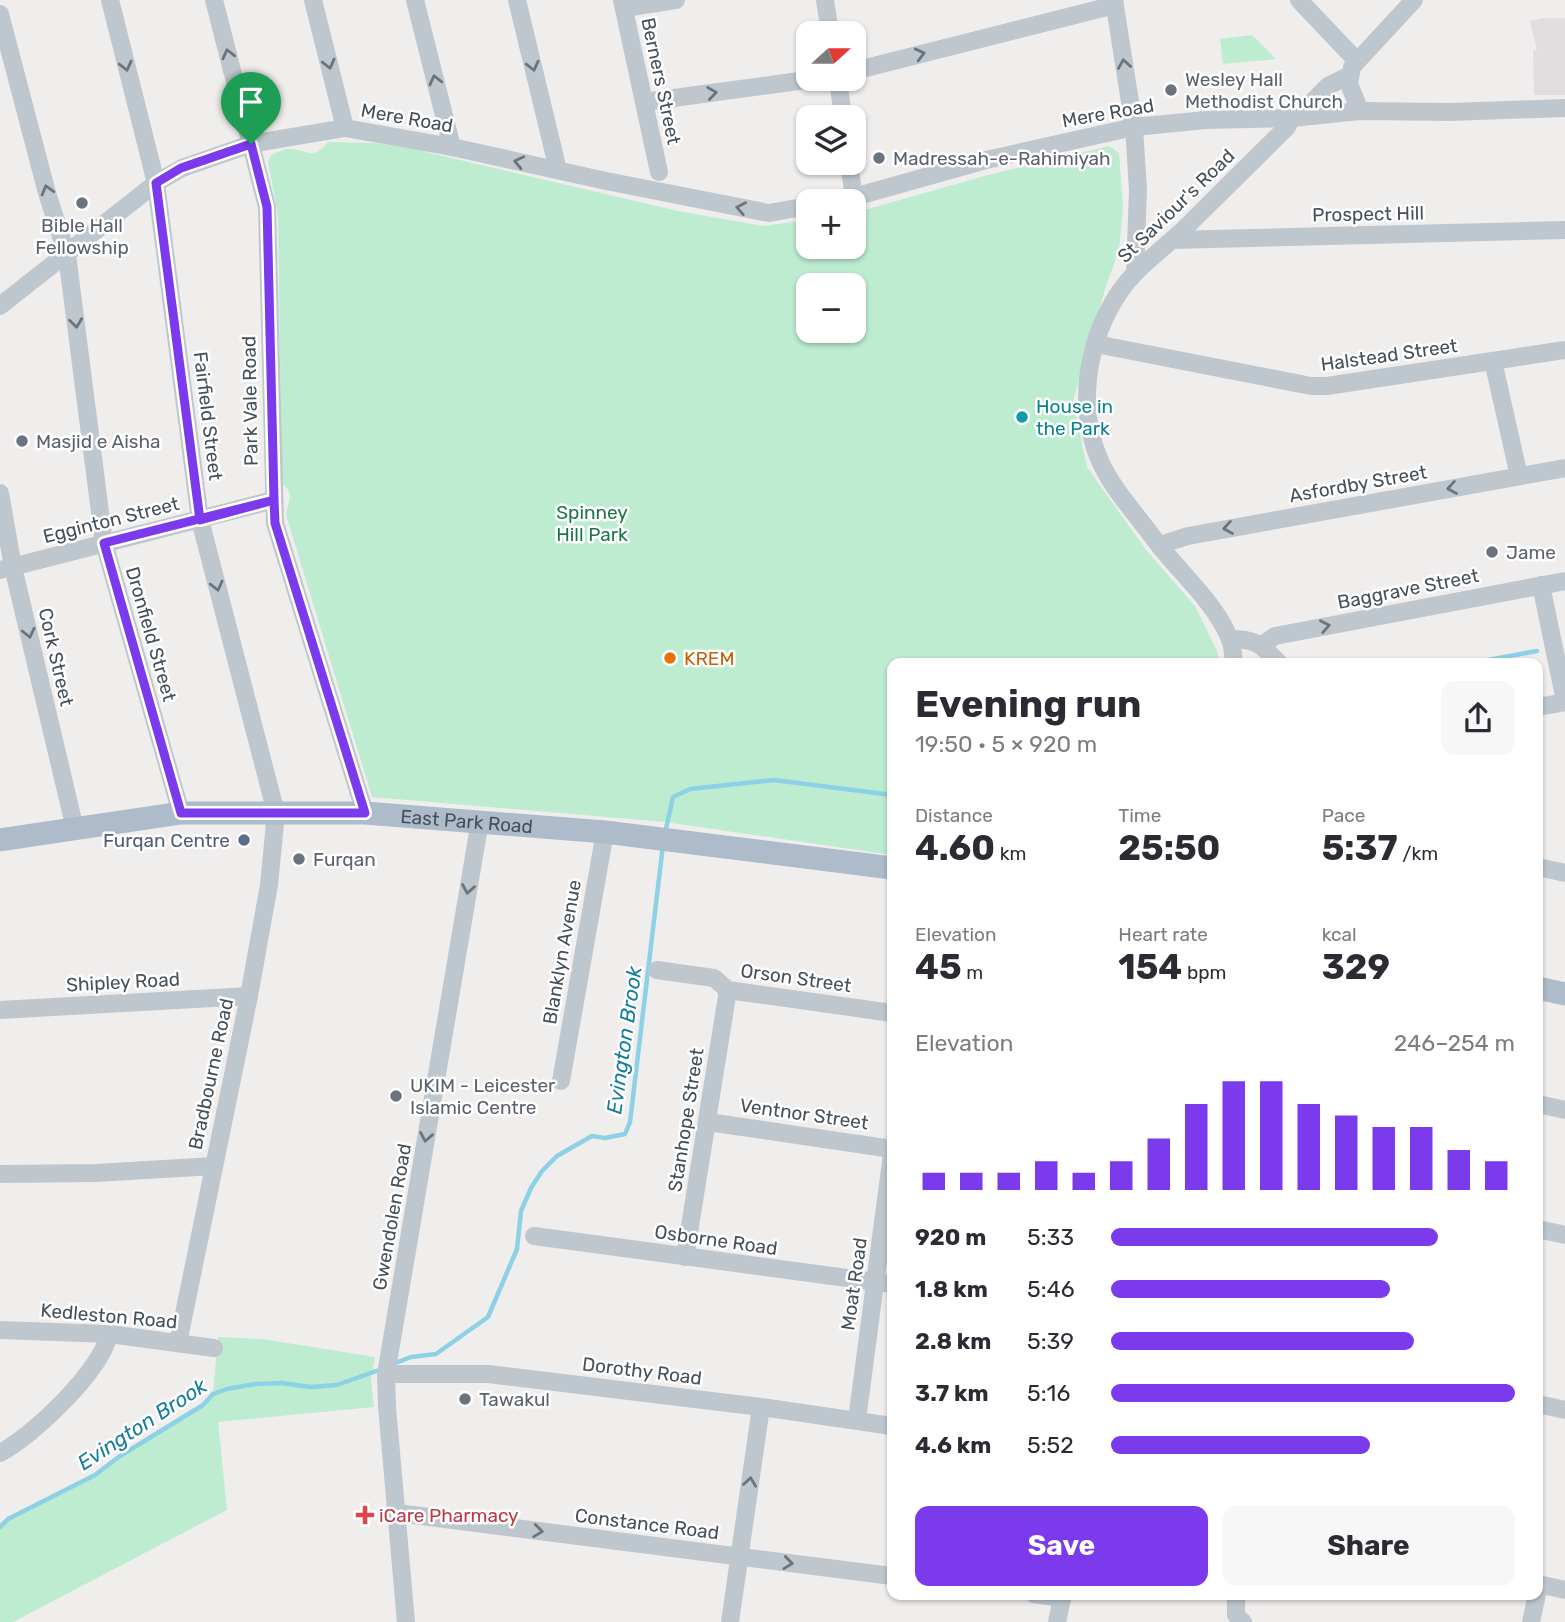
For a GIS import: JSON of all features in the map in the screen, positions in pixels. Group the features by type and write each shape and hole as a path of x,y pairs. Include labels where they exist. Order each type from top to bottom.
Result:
{"main road":[{"name":"East Park Road","path":"0,841 181,813 365,813 605,832 887,867"},
{"path":"1543,989 1565,994"}],"street":[{"name":"Fairfield Street","path":"110,0 156,183 200,520 276,813"},
{"name":"Park Vale Road","path":"214,0 267,207 275,523 365,813"},
{"path":"313,0 345,128"},
{"path":"415,0 452,147"},
{"path":"517,0 558,170"},
{"path":"623,4 676,0"},
{"path":"825,0 828,21"},
{"path":"1299,0 1353,67"},
{"path":"1313,101 1353,67 1414,0"},
{"path":"866,68 1114,2 1134,127 1138,190 1135,273"},
{"name":"Berners Street","path":"623,4 659,172"},
{"name":"Dronfield Street","path":"0,14 47,193 67,256 104,543 181,813"},
{"path":"1353,67 1349,84 1360,111"},
{"path":"644,102 796,81"},
{"name":"Mere Road","path":"866,194 986,160 1134,127 1206,120 1292,118 1360,111 1450,112 1565,108"},
{"name":"St Saviour's Road","path":"1233,658 1230,639 1213,610 1161,548 1100,462 1088,419 1088,378 1096,344 1113,304 1135,273 1173,240 1286,128 1292,118"},
{"name":"Mere Road","path":"0,306 67,256 156,183 181,168 251,144 345,128 452,147 769,213 796,208"},
{"name":"Prospect Hill","path":"1173,240 1565,230"},
{"name":"Halstead Street","path":"1096,344 1311,386 1327,386 1565,350"},
{"path":"1493,361 1519,476"},
{"name":"Asfordby Street","path":"1161,548 1176,539 1188,536 1565,468"},
{"name":"Cork Street","path":"0,493 6,568 75,829"},
{"name":"Egginton Street","path":"6,568 274,500"},
{"name":"Baggrave Street","path":"1261,646 1275,636 1565,581"},
{"path":"1541,586 1565,701 1543,706"},
{"path":"1230,639 1251,639 1274,658"},
{"name":"Bradbourne Road","path":"178,1342 249,996 269,885 276,813"},
{"name":"Gwendolen Road","path":"406,1622 387,1407 387,1369 480,821"},
{"name":"Blanklyn Avenue","path":"561,1081 605,832"},
{"path":"1543,868 1565,873"},
{"name":"Orson Street","path":"657,970 713,978 728,990 887,1012"},
{"name":"Stanhope Street","path":"685,1257 728,990"},
{"name":"Shipley Road","path":"0,1010 249,996"},
{"path":"1543,1105 1565,1110"},
{"name":"Ventnor Street","path":"708,1122 887,1150"},
{"path":"0,1174 96,1173 214,1166"},
{"path":"1543,1230 1565,1234"},
{"name":"Moat Road","path":"857,1420 884,1283 887,1234"},
{"name":"Osborne Road","path":"534,1236 884,1283"},
{"name":"Kedleston Road","path":"0,1330 109,1334 214,1348"},
{"path":"0,1453 69,1398 107,1347 109,1334"},
{"name":"Dorothy Road","path":"387,1369 488,1374 761,1406 887,1425"},
{"path":"1543,1405 1565,1410"},
{"path":"730,1622 761,1406"},
{"name":"Constance Road","path":"397,1513 887,1575"},
{"path":"1543,1586 1565,1590"},
{"path":"1057,1622 1062,1600"},
{"path":"1236,1600 1236,1615 1242,1622"},
{"path":"1531,1622 1536,1600"}],"shaded area":[{"path":"1565,18 1565,95 1534,95 1533,50 1537,50 1530,21"}],"green space":[{"path":"1252,35 1276,59 1223,64 1220,39"},
{"name":"Spinney Hill Park","path":"328,142 375,143 409,148 678,211 763,226 796,222 796,259 866,259 866,210 988,175 1109,146 1119,153 1123,207 1119,250 1073,401 1087,467 1146,550 1195,606 1219,658 887,658 887,854 665,822 372,797 286,515 290,496 282,483 278,216 268,161 271,155 287,149 312,153 322,149"},
{"path":"218,1337 262,1339 375,1357 371,1379 374,1407 218,1422 227,1510 13,1622 0,1622 0,1527 8,1519 95,1475 120,1456 203,1405 213,1394"}],"waterway":[{"name":"Evington Brook","path":"1499,658 1537,651"},
{"name":"Evington Brook","path":"665,833 673,797 690,789 774,780 887,794"},
{"name":"Evington Brook","path":"393,1364 411,1357 436,1354 488,1317 517,1249 521,1211 542,1171 557,1156 592,1136 605,1138 625,1134 630,1122 663,845"},
{"name":"Evington Brook","path":"0,1527 8,1519 95,1475 120,1456 203,1405 213,1394 255,1384 281,1383 311,1387 337,1385 382,1369"}],"place":[{"name":"Wesley Hall Methodist Church","path":"1171,90"},
{"name":"Madressah-e-Rahimiyah","path":"879,158"},
{"name":"Bible Hall Fellowship","path":"82,203"},
{"name":"House in the Park","path":"1022,417"},
{"name":"Masjid e Aisha","path":"22,441"},
{"name":"Jame","path":"1492,552"},
{"name":"KREM","path":"670,658"},
{"name":"Furqan Centre","path":"244,840"},
{"name":"Furqan","path":"299,859"},
{"name":"UKIM - Leicester Islamic Centre","path":"396,1096"},
{"name":"Tawakul","path":"465,1399"},
{"name":"iCare Pharmacy","path":"365,1515"}],"route":[{"path":"251,144 181,168 156,183 200,520 274,500 275,523 365,813 181,813 104,543 200,520 274,500 267,207 251,144"}]}
